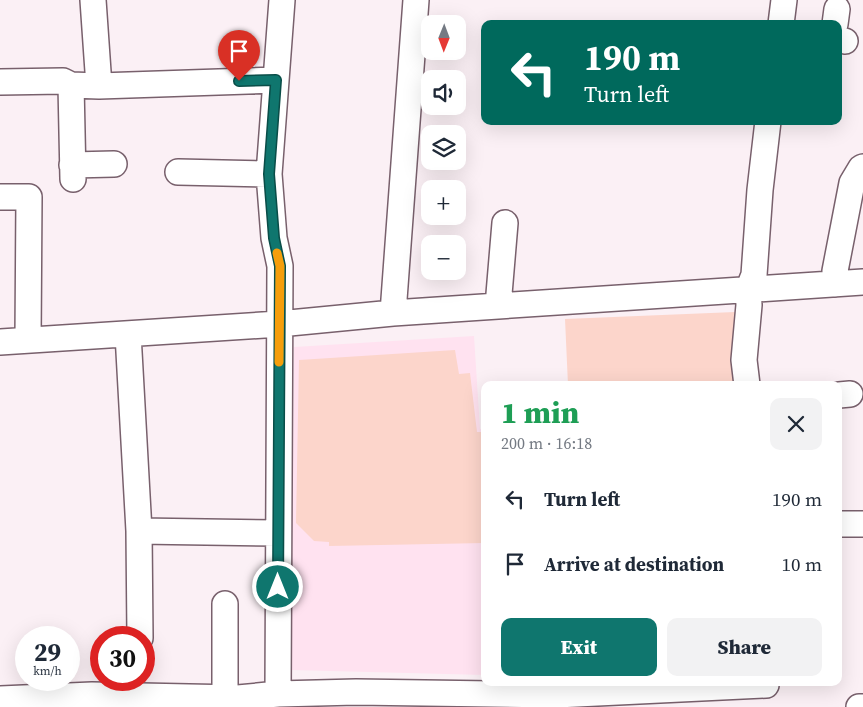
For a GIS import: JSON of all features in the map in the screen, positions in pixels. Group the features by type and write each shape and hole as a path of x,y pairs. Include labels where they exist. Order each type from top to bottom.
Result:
{"street":[{"path":"93,0 100,86"},
{"path":"278,694 280,266 274,238 269,174 282,0"},
{"path":"393,313 416,0"},
{"path":"782,20 784,0"},
{"path":"0,82 63,80 71,85 100,86 276,80"},
{"path":"71,85 72,172 114,164"},
{"path":"747,381 744,360 749,305 748,290 754,275 760,190 768,125"},
{"path":"835,284 835,271 852,183 863,167"},
{"path":"178,172 269,174"},
{"path":"0,197 29,196 28,340"},
{"path":"498,306 505,223"},
{"path":"0,342 279,324 393,313 863,282"},
{"path":"128,334 139,532 140,626"},
{"path":"842,524 863,524"},
{"path":"139,532 278,533"},
{"path":"225,604 225,698"},
{"path":"155,690 225,698 278,694 356,699 556,701 766,692"},
{"path":"0,699 92,701 129,691"}],"shaded area":[{"path":"735,312 740,381 568,381 565,319"},
{"path":"474,336 481,429 481,675 291,670 294,347"},
{"path":"455,350 459,374 470,373 477,432 481,432 481,543 329,546 329,542 314,541 296,523 299,360"}],"slow traffic":[{"path":"277,253 280,266 279,362"}],"route":[{"path":"239,81 276,80 269,174 274,238 280,266 278,587"}]}
